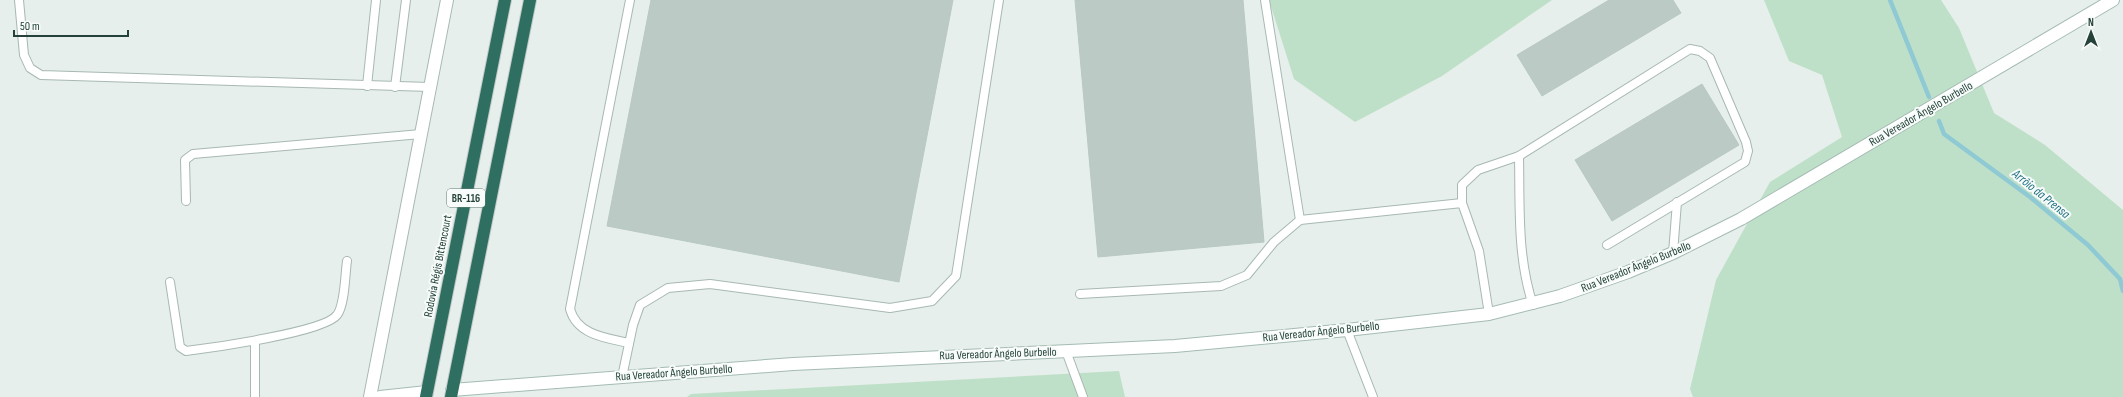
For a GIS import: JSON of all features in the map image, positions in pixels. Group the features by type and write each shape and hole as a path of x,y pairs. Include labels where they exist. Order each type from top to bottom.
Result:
{"highway":[{"name":"Rodovia Régis Bittencourt","path":"427,394 505,0"},
{"name":"BR-116","path":"452,394 530,0"}],"main road":[{"path":"370,397 447,0"},
{"name":"Rua Vereador Ângelo Burbello","path":"452,394 622,377 793,364 1182,345 1348,330 1489,314 1533,304 1602,282 1674,253 1741,219 2113,0"},
{"path":"380,397 427,394"}],"lane":[{"path":"19,0 24,55 30,68 41,75 430,87"},
{"path":"367,86 376,0"},
{"path":"395,87 406,0"},
{"path":"629,343 592,335 573,320 570,309 630,0"},
{"path":"622,377 629,343 640,304 668,288 710,284 890,308 932,302 956,276 999,0"},
{"path":"1265,0 1300,220"},
{"path":"1489,314 1478,250 1462,203 1462,185 1478,170 1520,156 1690,49 1700,50 1710,58 1746,142 1748,151 1745,162 1607,245"},
{"path":"186,201 185,160 193,154 421,134"},
{"path":"1520,156 1520,236 1526,286 1533,304"},
{"path":"1674,253 1677,202"},
{"path":"1080,294 1221,286 1247,275 1274,242 1300,220 1462,203"},
{"path":"170,282 180,347 186,351 255,341 327,323 337,316 341,307 347,261"},
{"path":"1348,330 1373,397"},
{"path":"255,341 255,397"},
{"path":"1066,351 1083,397"}],"green space":[{"path":"1269,0 1552,0 1442,76 1355,122 1294,79"},
{"path":"1764,0 1941,0 1959,28 1994,113 2045,145 2123,210 2123,397 1693,397 1690,389 1716,280 1770,182 1842,137 1822,75 1789,61"},
{"path":"1119,371 1125,397 687,397 691,394"}],"building":[{"path":"651,0 953,0 899,282 607,226"},
{"path":"1075,0 1243,0 1264,242 1098,257"},
{"path":"1609,0 1673,0 1681,13 1542,96 1517,55"},
{"path":"1702,84 1739,145 1612,221 1575,160"}],"waterway":[{"name":"Arrôio da Prensa","path":"1890,0 1929,97"},
{"name":"Arrôio da Prensa","path":"1939,121 1944,134 2030,197 2088,245 2120,279 2123,291"}]}
